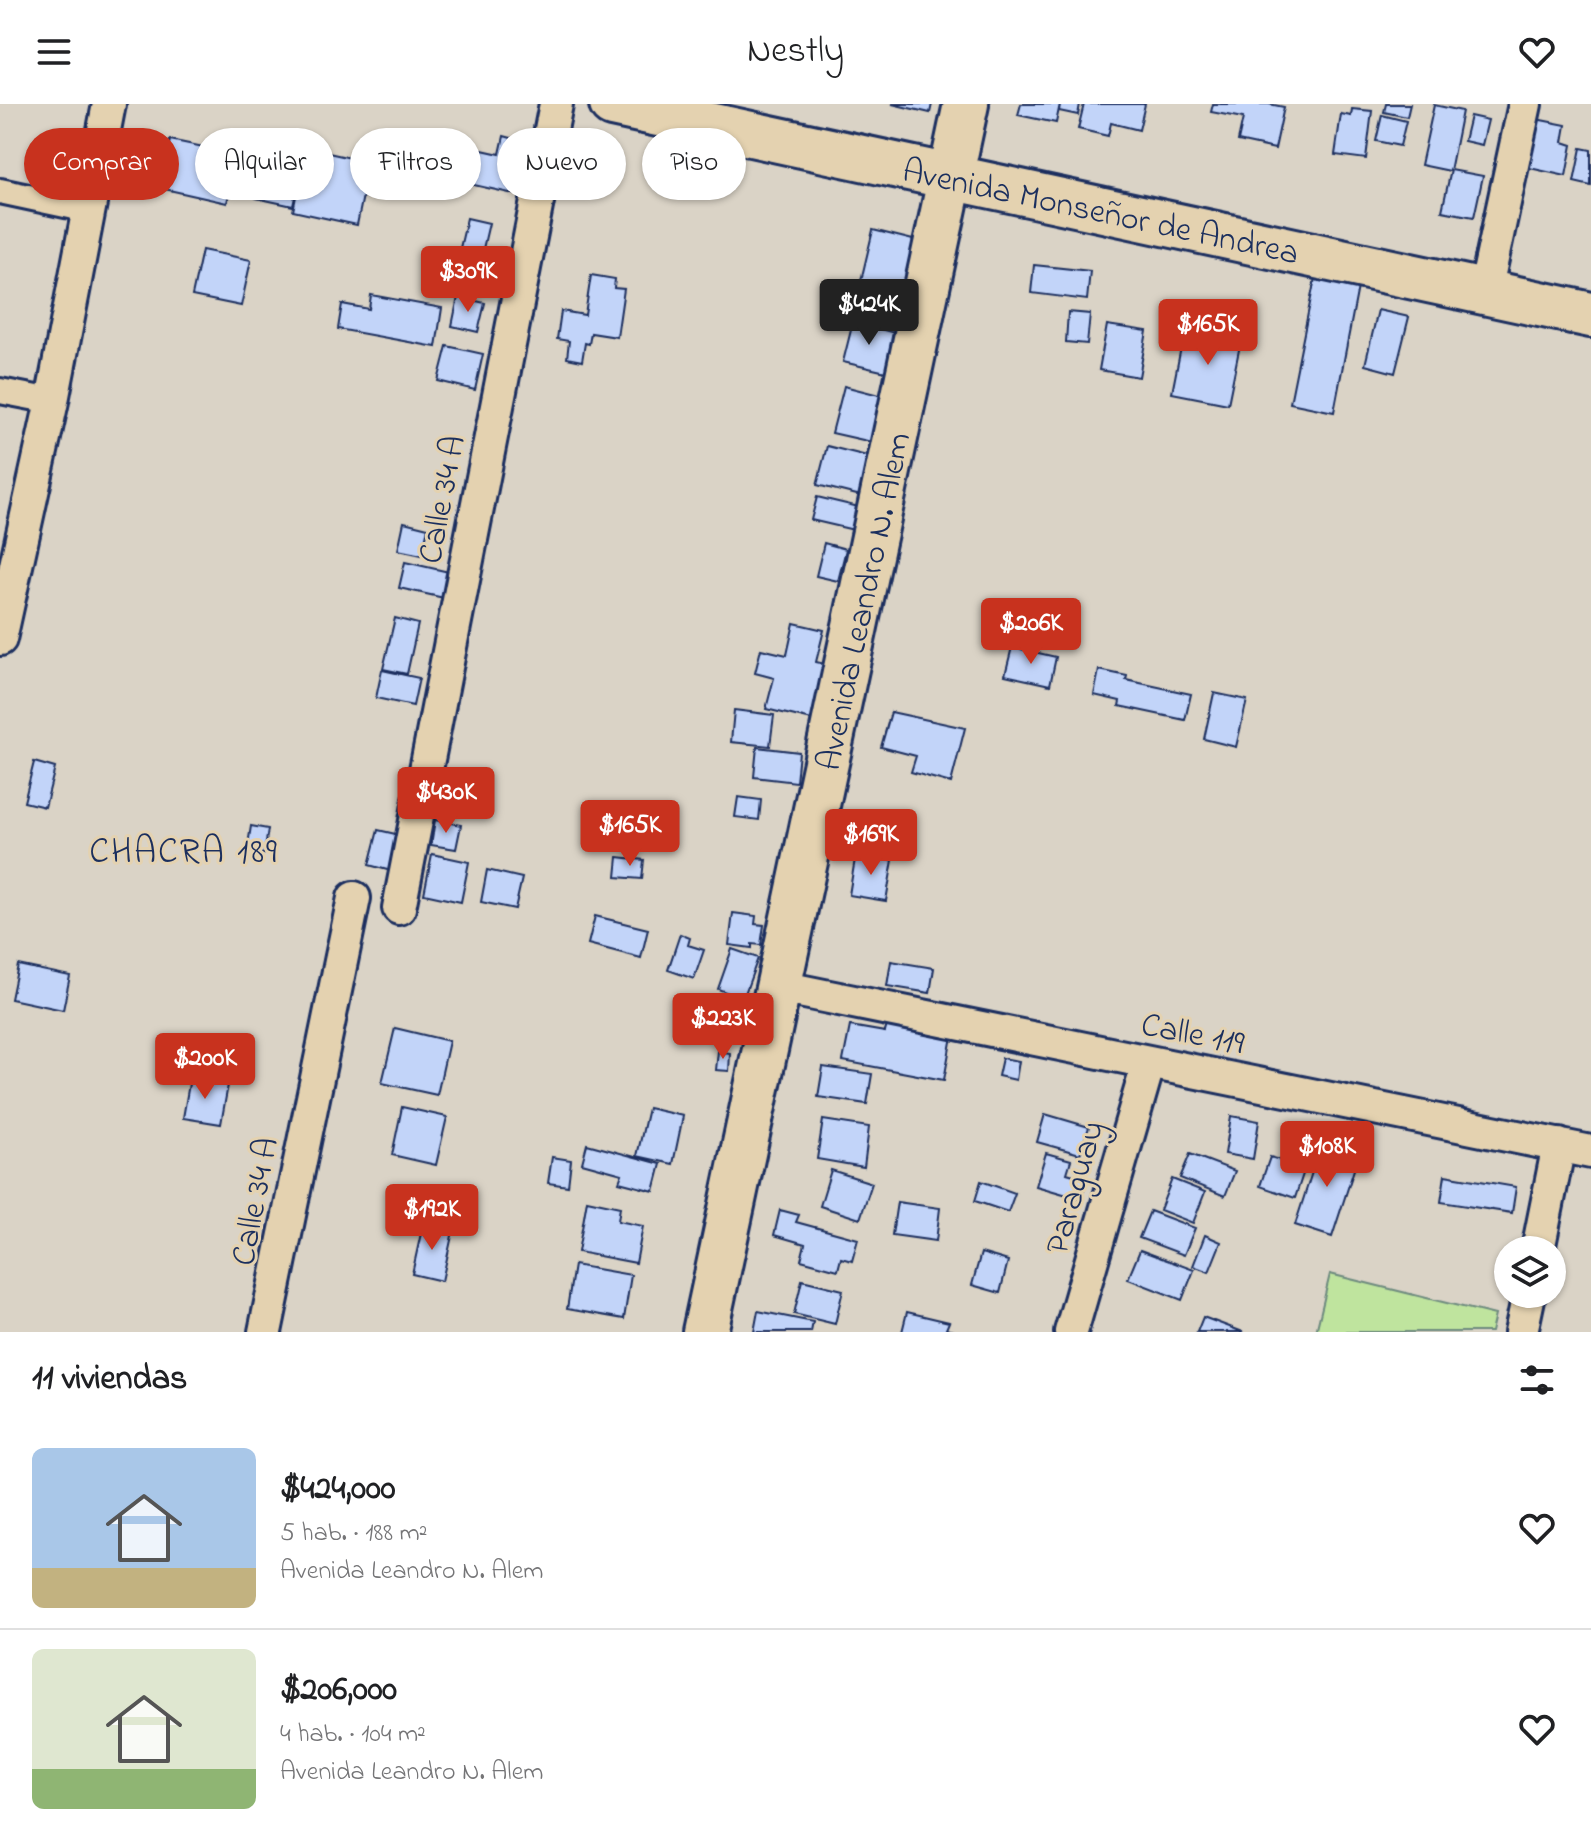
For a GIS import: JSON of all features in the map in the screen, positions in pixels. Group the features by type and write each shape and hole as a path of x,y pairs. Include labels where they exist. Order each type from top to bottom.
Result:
{"main road":[{"name":"Avenida Monseñor de Andrea","path":"612,104 1591,315"},
{"name":"Avenida Leandro N. Alem","path":"705,1332 966,104"}],"street":[{"path":"0,639 4,600 52,401 109,104"},
{"name":"Calle 34 A","path":"399,908 556,104"},
{"path":"1485,292 1525,104"},
{"path":"0,191 89,210"},
{"path":"0,391 52,401"},
{"name":"Calle 34 A","path":"265,1332 354,898"},
{"name":"Calle 119","path":"780,987 1591,1152"},
{"name":"Paraguay","path":"1071,1332 1149,1062"},
{"path":"1541,1236 1559,1145"},
{"path":"1521,1332 1526,1308"}],"green space":[{"path":"1330,1274 1495,1315 1491,1332 1316,1332"}],"building":[{"path":"892,104 932,104 930,113"},
{"path":"1021,104 1060,104 1056,123 1018,115"},
{"path":"1060,104 1080,104 1078,115 1059,111"},
{"path":"1084,104 1145,104 1139,130 1111,123 1108,136 1078,129"},
{"path":"1213,104 1284,107 1275,149 1238,141 1243,118 1211,112"},
{"path":"1386,104 1410,104 1407,117 1384,112"},
{"path":"1434,105 1462,111 1450,171 1421,165"},
{"path":"1352,109 1372,111 1366,159 1335,155 1341,114 1351,116"},
{"path":"1382,115 1406,121 1400,146 1376,141"},
{"path":"1470,116 1488,120 1482,145 1464,141"},
{"path":"1536,119 1566,125 1563,142 1572,145 1566,176 1525,167"},
{"path":"179,142 195,145 195,196 179,192"},
{"path":"1581,148 1591,150 1591,186 1574,182"},
{"path":"481,150 497,153 497,190 481,187"},
{"path":"334,154 350,158 350,200 362,200 357,225 293,211 295,200 334,200"},
{"path":"1451,170 1483,176 1474,217 1442,211"},
{"path":"265,200 294,200 293,206"},
{"path":"467,218 489,223 479,266 457,261"},
{"path":"873,230 917,241 899,317 855,306"},
{"path":"202,250 251,260 241,306 192,296"},
{"path":"1034,265 1090,271 1087,300 1031,293"},
{"path":"591,275 615,279 614,288 624,289 617,337 591,333 589,344 585,343 582,361 567,358 569,341 557,339 561,311 585,315"},
{"path":"1315,278 1358,287 1334,412 1290,403"},
{"path":"371,295 442,308 436,347 338,329 342,304 369,309"},
{"path":"458,297 485,303 478,332 452,326"},
{"path":"1378,310 1409,317 1395,373 1365,365"},
{"path":"1068,312 1090,314 1087,344 1066,342"},
{"path":"853,322 895,333 886,372 843,362"},
{"path":"1107,325 1147,331 1139,377 1099,370"},
{"path":"1221,326 1243,330 1228,404 1172,393 1183,337 1217,343"},
{"path":"447,346 483,354 475,390 438,381"},
{"path":"844,386 883,396 872,442 832,433"},
{"path":"827,446 871,457 861,496 817,485"},
{"path":"817,497 859,507 854,530 811,520"},
{"path":"404,522 428,528 422,555 398,550"},
{"path":"824,543 846,549 838,581 816,576"},
{"path":"405,562 449,572 444,598 399,588"},
{"path":"395,618 418,624 407,674 383,669"},
{"path":"794,623 824,630 816,662 825,664 812,720 766,709 774,678 755,673 761,649 787,655"},
{"path":"1012,647 1056,657 1050,685 1005,675"},
{"path":"382,670 419,678 413,706 376,698"},
{"path":"1099,670 1127,676 1126,680 1191,694 1185,720 1119,706 1120,701 1094,695"},
{"path":"1214,693 1247,700 1236,747 1204,739"},
{"path":"734,710 774,715 770,746 731,742"},
{"path":"891,712 965,728 951,783 911,772 916,756 881,747"},
{"path":"757,747 799,752 796,782 754,777"},
{"path":"34,762 55,768 45,807 24,802"},
{"path":"738,797 761,800 759,820 735,817"},
{"path":"435,820 461,825 456,849 431,845"},
{"path":"251,826 268,829 264,854 247,851"},
{"path":"378,830 400,835 391,871 369,865"},
{"path":"856,853 893,860 886,901 849,895"},
{"path":"432,854 469,862 461,902 424,894"},
{"path":"618,857 644,860 642,879 616,877"},
{"path":"487,870 522,878 515,909 481,902"},
{"path":"733,913 756,916 755,924 764,925 761,945 752,944 752,948 729,945"},
{"path":"595,916 648,929 641,958 588,944"},
{"path":"680,934 690,938 688,945 704,950 694,979 668,970"},
{"path":"732,949 758,958 743,999 718,989"},
{"path":"891,961 934,968 930,993 887,986"},
{"path":"18,965 70,976 63,1010 11,999"},
{"path":"887,1025 952,1036 944,1080 843,1061 850,1026 885,1032"},
{"path":"395,1028 449,1041 437,1095 382,1083"},
{"path":"718,1051 730,1053 729,1071 716,1070"},
{"path":"1002,1058 1019,1061 1016,1080 998,1076"},
{"path":"823,1067 872,1074 867,1104 818,1097"},
{"path":"190,1078 228,1085 221,1124 183,1118"},
{"path":"402,1107 447,1117 436,1165 392,1155"},
{"path":"648,1108 683,1116 673,1164 637,1156"},
{"path":"1045,1114 1089,1127 1080,1154 1037,1142"},
{"path":"1231,1116 1259,1121 1253,1159 1225,1154"},
{"path":"823,1120 869,1127 864,1167 817,1159"},
{"path":"1322,1141 1359,1154 1332,1237 1295,1225"},
{"path":"587,1144 661,1164 654,1191 619,1182 622,1174 582,1163"},
{"path":"1046,1153 1071,1160 1067,1173 1087,1179 1081,1199 1036,1186"},
{"path":"1290,1153 1308,1159 1295,1198 1260,1186 1270,1157 1287,1162"},
{"path":"1190,1154 1235,1171 1225,1196 1180,1178"},
{"path":"552,1157 571,1160 568,1186 548,1183"},
{"path":"831,1170 872,1183 860,1219 820,1206"},
{"path":"1445,1175 1516,1187 1512,1213 1441,1202"},
{"path":"1172,1179 1205,1192 1193,1223 1160,1210"},
{"path":"981,1181 1015,1193 1008,1212 975,1201"},
{"path":"587,1200 620,1207 618,1221 643,1226 636,1263 578,1252"},
{"path":"897,1202 940,1208 936,1241 892,1235"},
{"path":"780,1210 799,1215 796,1222 858,1239 852,1261 841,1258 838,1270 801,1260 805,1244 774,1235"},
{"path":"1150,1211 1195,1228 1184,1255 1139,1238"},
{"path":"423,1224 453,1231 442,1281 412,1274"},
{"path":"1205,1235 1221,1242 1209,1272 1193,1266"},
{"path":"1140,1250 1194,1270 1182,1300 1128,1279"},
{"path":"981,1253 1008,1261 1000,1293 972,1285"},
{"path":"574,1265 631,1275 624,1319 567,1309"},
{"path":"802,1280 843,1290 835,1324 794,1314"},
{"path":"758,1311 813,1322 811,1332 754,1332"},
{"path":"907,1312 949,1322 946,1329 958,1332 902,1332"},
{"path":"1203,1317 1243,1332 1197,1332"}],"district":[{"name":"CHACRA 189","path":"184,849"}]}
